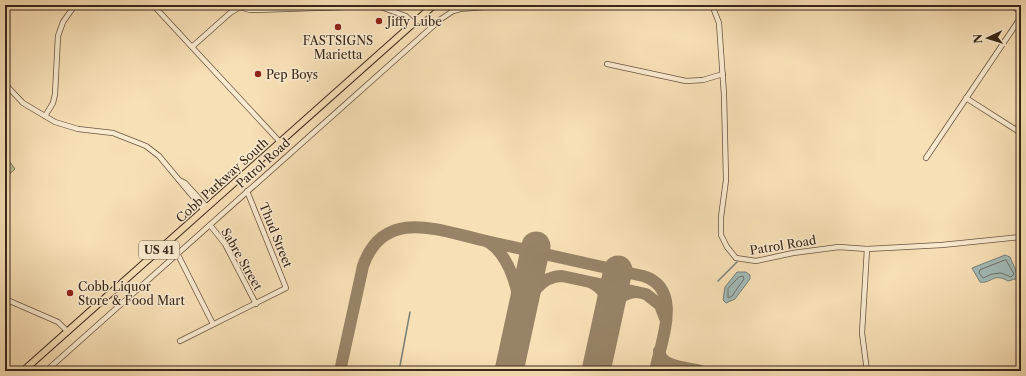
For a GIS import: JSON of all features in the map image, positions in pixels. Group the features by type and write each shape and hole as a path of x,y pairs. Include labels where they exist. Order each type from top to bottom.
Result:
{"main road":[{"name":"Cobb Parkway South","path":"23,371 414,24 432,6"}],"street":[{"path":"45,116 53,103 55,94 60,29 75,5"},
{"path":"153,5 193,46 280,142"},
{"name":"Patrol Road","path":"46,371 441,19 453,11 466,8 510,5"},
{"name":"Patrol Road","path":"712,5 719,23 723,74 726,180 721,235 730,252 736,258 756,261 793,253 839,247 866,249 942,245 1021,237"},
{"path":"1011,5 1021,12"},
{"path":"193,46 230,13 240,7 250,10 378,6 406,16 414,24"},
{"path":"926,158 1021,17"},
{"path":"607,64 686,81 703,80 723,74"},
{"path":"5,84 17,98 45,116 67,126 113,133 138,142 159,156 179,180 185,183 205,209"},
{"path":"966,98 1021,133"},
{"name":"Thud Street","path":"247,191 286,288 256,304"},
{"name":"Sabre Street","path":"210,225 225,244 256,304"},
{"path":"866,249 862,333 867,371"},
{"path":"178,253 213,324"},
{"path":"5,299 58,322 68,332"},
{"path":"180,341 256,304"}],"green space":[{"path":"5,141 7,158 15,169 5,178"}],"water":[{"path":"1005,255 1010,257 1019,278 1008,281 996,278 980,282 972,268"},
{"path":"737,272 746,272 750,275 750,279 735,299 726,303 723,300 725,287"}],"waterway":[{"path":"718,281 737,262"},
{"path":"399,371 410,312"}],"taxiway":[{"path":"340,371 363,266 372,247 385,235 399,229 415,227 450,232 486,241"},
{"path":"520,320 520,310 516,287 508,265 502,255 486,241 643,276 656,282 663,292 666,303 667,317 655,371"},
{"path":"521,316 531,295 541,284 554,277 562,276 646,294 660,305 665,318"},
{"path":"592,283 600,288 605,295 608,304 608,313"},
{"path":"608,313 619,298 636,292"},
{"path":"659,351 664,361 669,364 701,371"}],"runway":[{"path":"509,371 536,246"},
{"path":"596,371 618,270"}],"place":[{"name":"Jiffy Lube","path":"379,21"},
{"name":"FASTSIGNS Marietta","path":"338,27"},
{"name":"Pep Boys","path":"258,74"},
{"name":"Cobb Liquor Store & Food Mart","path":"70,293"}]}
